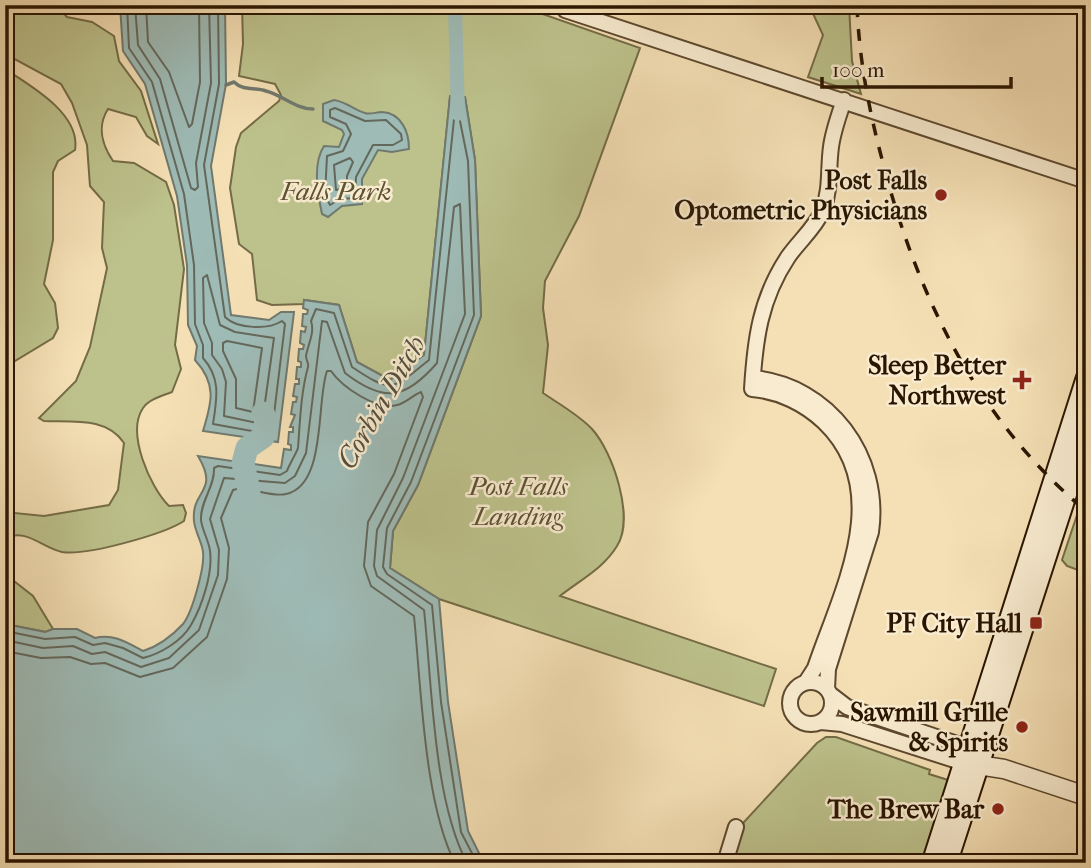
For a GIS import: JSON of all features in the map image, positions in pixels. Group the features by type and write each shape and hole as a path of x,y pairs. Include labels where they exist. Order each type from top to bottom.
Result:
{"main road":[{"path":"947,863 973,758 1082,406 1086,379"},
{"path":"932,863 973,758 1086,433"}],"street":[{"path":"565,10 1086,181"},
{"path":"753,384 755,338 766,297 790,254 815,224 826,201 831,143 844,100"},
{"path":"753,384 783,396 823,421 849,456 860,492 861,514 855,549 816,668 806,682 792,693 790,710 801,722 842,724 973,758"},
{"path":"753,384 790,387 828,411 855,443 869,478 873,510 871,532 828,669 830,712 821,722"},
{"path":"806,682 817,683 847,708 973,758 1086,796"},
{"path":"724,863 736,827"}],"green space":[{"path":"5,5 56,5 67,17 92,22 114,36 119,61 141,91 158,144 147,136 136,117 108,109 102,129 106,149 113,161 134,163 166,182 174,205 184,269 175,345 181,369 172,392 152,400 143,408 137,431 142,459 148,473 169,506 183,505 186,513 184,521 143,538 89,551 62,552 20,535 5,538 5,512 44,516 109,505 118,490 124,443 109,429 99,425 44,421 39,418 76,381 90,347 107,268 102,248 104,202 90,186 87,145 72,103 61,84 5,54"},
{"path":"242,5 517,5 640,48 579,216 545,281 543,308 548,345 543,393 581,419 600,439 614,469 623,503 624,519 622,534 611,554 598,568 560,596 776,669 764,706 439,599 390,568 393,531 418,485 481,316 475,160 465,97 450,97 424,355 390,380 357,362 339,305 304,300 304,304 272,305 257,300 252,254 239,244 230,188 236,147 241,133 279,101 281,95 275,84 239,76 243,44"},
{"path":"809,5 849,5 852,61 861,94 808,77 823,35"},
{"path":"5,69 52,102 62,113 75,137 75,150 58,161 53,172 53,240 44,284 55,303 58,328 53,338 5,367"},
{"path":"1077,515 1086,521 1086,573 1067,566 1062,560"},
{"path":"5,574 33,596 53,629 46,632 5,624"},
{"path":"826,737 836,737 930,770 929,774 948,780 921,863 731,863 744,822 817,743"}],"water":[{"path":"120,5 225,5 226,84 211,166 231,315 269,320 281,312 294,312 278,442 203,431 211,394 207,377 195,360 197,346 188,325 187,265 177,196 145,84 123,51"},
{"path":"450,96 465,97 475,160 481,316 418,485 393,531 390,568 439,599 448,702 468,831 484,863 5,863 5,624 45,632 53,629 77,629 95,638 120,640 143,651 164,640 183,624 194,600 203,559 194,521 196,503 206,484 204,468 198,456 281,468 284,449 291,450 291,445 288,444 289,432 293,432 293,427 290,427 295,415 291,414 293,402 296,402 297,397 293,396 295,384 299,384 299,379 296,379 297,367 301,367 301,362 298,361 299,349 303,349 304,345 300,343 301,331 305,332 306,327 302,326 303,314 307,314 308,310 303,308 304,300 339,305 357,362 390,380 424,355"},
{"path":"334,100 367,114 382,112 395,116 406,131 409,149 392,152 378,150 362,179 362,204 342,206 328,217 322,214 317,170 324,146 339,147 344,134 342,130 323,121 323,104"}],"waterway":[{"name":"Corbin Ditch","path":"455,7 458,114"},
{"path":"226,85 234,82 241,87 266,91 301,107 313,109"},
{"path":"249,491 243,463 247,448 263,437 266,420 263,413"}],"railway":[{"path":"857,5 862,65 878,143 897,212 934,308 983,396 1048,476 1086,511"}],"place":[{"name":"Post Falls Optometric Physicians","path":"941,195"},
{"name":"Sleep Better Northwest","path":"1022,380"},
{"name":"PF City Hall","path":"1036,623"},
{"name":"Sawmill Grille & Spirits","path":"1022,727"},
{"name":"The Brew Bar","path":"998,809"}],"park label":[{"name":"Falls Park","path":"336,191"},
{"name":"Post Falls Landing","path":"518,501"}]}
